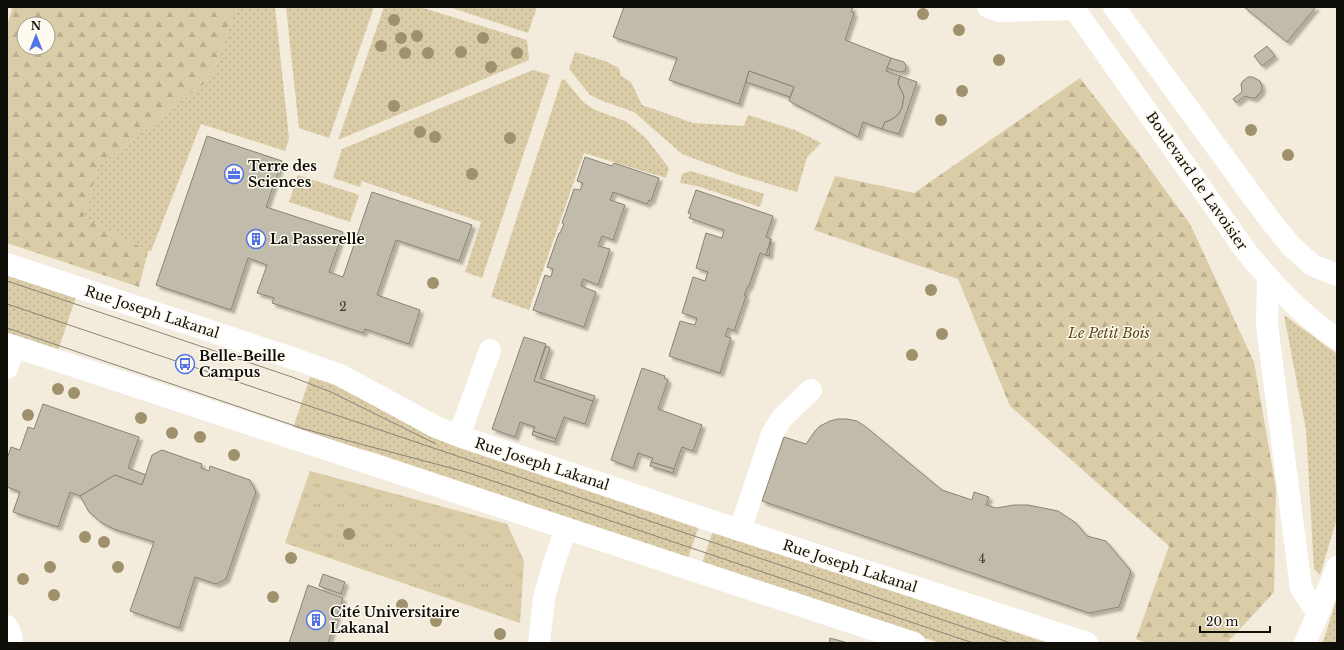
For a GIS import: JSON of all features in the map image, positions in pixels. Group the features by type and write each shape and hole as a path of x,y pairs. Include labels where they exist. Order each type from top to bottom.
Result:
{"street":[{"path":"988,7 999,11 1074,8"},
{"path":"1114,7 1262,210 1290,245 1312,265 1337,275"},
{"name":"Boulevard de Lavoisier","path":"1074,8 1248,254 1268,278 1305,315 1337,339"},
{"name":"Rue Joseph Lakanal","path":"7,264 340,375 423,420 459,436 740,530 1087,643"},
{"path":"1268,278 1267,325 1301,588 1318,614"},
{"path":"7,368 10,346 273,434 693,569 914,643"},
{"path":"459,436 490,350"},
{"path":"740,530 772,434 782,418 811,390"},
{"path":"539,643 544,598 566,529"},
{"path":"1305,643 1337,567"},
{"path":"7,626 11,635 12,643"}],"green space":[{"path":"13,7 237,7 211,78 98,167 84,217 148,251 139,287 7,243 7,25"},
{"path":"237,7 275,7 289,138 285,151 201,124 151,251 148,251 84,217 98,167 211,78"},
{"path":"286,7 374,7 329,138 299,128"},
{"path":"384,7 420,7 527,40 529,60 338,140"},
{"path":"449,7 537,7 528,33"},
{"path":"575,52 605,61 619,68 621,76 631,82 642,105 693,123 744,126 748,115 795,130 821,143 807,157 797,192 736,174 682,154 634,112 590,95 569,69"},
{"path":"533,70 550,75 482,278 465,272 481,222 362,181 360,187 333,178 342,149"},
{"name":"Le Petit Bois","path":"1080,78 1139,154 1190,224 1254,362 1276,489 1274,592 1227,643 1146,643 1136,639 1169,546 1010,406 958,279 814,230 835,176 914,193"},
{"path":"562,79 565,80 583,102 595,110 625,121 645,137 669,168 666,178 584,153 529,310 491,297"},
{"path":"691,171 764,194 760,207 697,186 680,183 682,174"},
{"path":"298,175 359,195 350,222 289,202"},
{"path":"7,274 76,297 58,351 7,334"},
{"path":"1284,315 1337,354 1337,518 1320,575 1314,569 1306,430"},
{"path":"310,377 332,384 377,407 699,526 688,558 373,452 324,441 292,431"},
{"path":"310,471 507,524 524,561 520,623 285,543"},
{"path":"713,530 1047,643 940,643 702,563"},
{"path":"1337,598 1337,643 1323,642"}],"building":[{"path":"624,7 853,7 851,12 854,13 845,40 891,58 886,71 900,76 898,83 904,96 902,108 898,115 885,122 882,129 863,122 858,137 789,101 794,87 749,71 739,104 669,80 677,58 613,37"},
{"path":"1244,7 1316,7 1287,42"},
{"path":"1267,46 1275,56 1262,66 1254,56"},
{"path":"891,58 904,62 906,66 905,71 900,72 887,68"},
{"path":"749,71 794,87 790,97 746,82"},
{"path":"900,76 917,82 899,134 882,129 885,122 898,115 902,108 904,96 898,83"},
{"path":"1248,77 1253,77 1260,81 1262,87 1261,92 1255,98 1245,96 1236,103 1233,99 1242,92 1241,84"},
{"name":"La Passerelle","path":"207,136 282,161 266,207 343,232 329,272 343,277 372,192 472,225 459,261 396,240 377,295 420,310 409,344 365,329 363,333 272,303 274,298 257,293 267,265 248,258 231,310 156,285"},
{"path":"585,157 612,166 614,163 659,178 651,201 649,200 647,204 613,192 610,200 625,205 613,240 602,236 598,246 610,249 598,285 583,279 581,286 596,292 584,327 533,310 545,275 551,277 553,269 547,267 559,233 564,224 562,223 574,189 580,190 583,183 577,181"},
{"path":"696,190 773,216 766,237 771,239 766,255 760,253 749,286 744,295 746,296 734,331 728,328 725,336 731,338 720,373 669,356 680,321 695,325 697,318 682,313 693,277 705,281 708,272 696,268 706,233 722,238 724,230 689,218 691,214 688,213"},
{"path":"771,239 769,256 766,255"},
{"path":"524,337 546,344 534,381 593,401 585,424 564,417 556,439 533,431 535,427 520,422 515,437 492,429"},
{"path":"546,346 550,348 540,378 595,396 593,401 534,381"},
{"path":"642,368 665,376 664,378 668,380 658,409 702,425 693,451 682,447 674,469 651,462 653,458 638,453 633,468 611,460"},
{"path":"43,404 139,437 128,468 146,475 142,485 115,475 80,496 70,492 58,527 13,512 20,492 7,487 7,459 11,447 20,450 28,427 34,429"},
{"path":"838,419 857,421 866,427 942,490 972,500 974,492 989,497 986,505 996,508 1014,505 1028,505 1058,511 1076,523 1087,536 1106,541 1131,571 1119,607 1089,613 762,501 784,437 806,444 820,426"},
{"path":"533,431 556,439 555,442 532,435"},
{"path":"162,450 202,464 201,468 209,471 210,466 250,480 256,492 226,579 216,584 195,577 179,628 130,611 154,542 114,529 102,523 89,512 80,496 115,475 142,485 152,455"},
{"path":"651,462 674,469 673,473 650,466"},
{"path":"323,574 345,582 341,594 319,586"},
{"name":"Cité Universitaire Lakanal","path":"308,585 343,598 328,643 289,643"},
{"path":"830,638 848,643 829,643"}],"tram line":[{"path":"7,281 292,377 331,392 436,444"},
{"path":"7,304 1011,643"},
{"path":"7,328 304,429 466,472 973,643"}],"place":[{"name":"Terre des Sciences","path":"234,174"},
{"name":"La Passerelle","path":"256,239"},
{"name":"Belle-Beille Campus","path":"185,364"},
{"name":"Cité Universitaire Lakanal","path":"316,620"}]}
